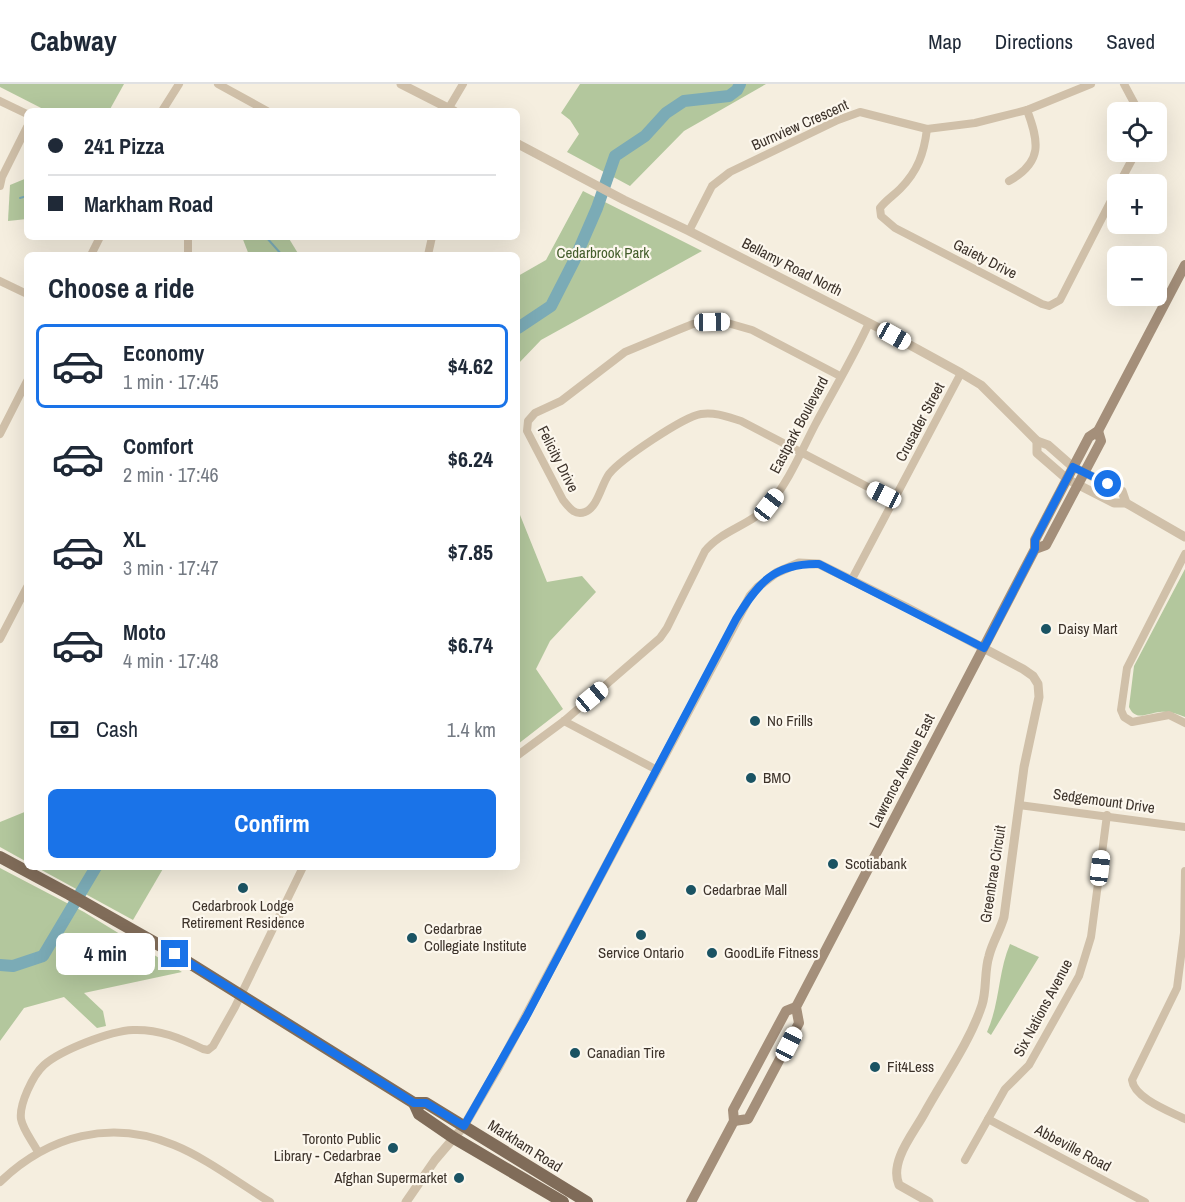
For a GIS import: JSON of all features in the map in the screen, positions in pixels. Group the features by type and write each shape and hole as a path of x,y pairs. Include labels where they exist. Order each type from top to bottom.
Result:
{"main road":[{"name":"Lawrence Avenue East","path":"735,1121 748,1119 779,1063 799,1023 796,1007 1035,549 1035,540 1073,467 1089,437 1098,431 1185,265"},
{"name":"Lawrence Avenue East","path":"1035,549 1046,545 1101,441 1098,431"},
{"name":"Markham Road","path":"0,857 24,870"},
{"name":"Markham Road","path":"24,870 175,954 414,1103 426,1103 587,1202"},
{"name":"Lawrence Avenue East","path":"691,1202 735,1121 733,1110 786,1011 796,1007"},
{"name":"Markham Road","path":"414,1103 419,1114 454,1138 563,1202"}],"street":[{"path":"164,108 179,84"},
{"path":"218,84 262,108"},
{"path":"401,84 446,108"},
{"path":"451,108 463,84"},
{"name":"Burnview Crescent","path":"689,231 712,186 730,172 838,120 860,112 927,129 975,123 1027,110 1091,84"},
{"path":"1124,84 1134,102"},
{"path":"0,102 24,113"},
{"path":"1009,181 1020,175 1030,165 1036,150 1034,131 1027,110"},
{"name":"Gaiety Drive","path":"927,129 923,155 913,176 887,199 880,208 881,216 895,228 1042,304 1049,306 1060,300 1107,208"},
{"path":"0,186 2,177 24,133"},
{"name":"Bellamy Road North","path":"520,145 624,201 689,231 869,323 981,385 1037,441 1048,445 1073,467 1122,491 1126,503"},
{"path":"0,280 24,292"},
{"name":"Felicity Drive","path":"801,452 741,421 716,414 700,414 687,418 621,462 610,473 591,508 583,513 576,513 563,500 530,440 526,426 535,414 561,400 625,352 693,324 724,322 738,325 840,376"},
{"name":"Eastpark Boulevard","path":"520,753 564,720 660,638 705,551 720,537 761,513 777,495 869,323"},
{"name":"Crusader Street","path":"852,579 961,374"},
{"path":"0,434 24,387"},
{"name":"Bellamy Road North","path":"1037,441 1036,453 1067,479 1114,502 1126,503 1185,537"},
{"path":"801,452 893,500"},
{"path":"1185,554 1131,657 1124,682 1121,710 1124,717 1132,722 1169,715 1185,723"},
{"path":"406,1202 435,1160 464,1126 526,1017 736,619 758,587 776,573 799,563 819,564 984,648"},
{"path":"0,639 24,593"},
{"name":"Greenbrae Circuit","path":"928,1202 899,1185 896,1170 901,1156 968,1036 982,1004 988,957 1004,917 1028,741 1039,697 1038,684 1033,676 984,648"},
{"path":"564,720 657,770"},
{"name":"Sedgemount Drive","path":"1019,805 1185,826"},
{"name":"Six Nations Avenue","path":"965,1160 1005,1089 1029,1065 1079,976 1092,928 1107,815"},
{"path":"38,1152 21,1119 23,1102 38,1072 47,1062 97,1039 134,1030 167,1033 208,1050 213,1046 241,995 302,870"},
{"path":"1185,872 1184,933 1176,988 1132,1080 1134,1088 1140,1095 1185,1119"},
{"name":"Abbeville Road","path":"988,1119 1144,1202"},
{"path":"0,1182 18,1165 59,1142 115,1132 155,1139 191,1154 270,1202"}],"green space":[{"path":"0,84 124,84 111,108 41,108 0,87"},
{"path":"580,84 766,84 684,131 630,186 567,152 579,134 570,120 561,113"},
{"path":"24,179 24,219 8,221 10,185"},
{"name":"Cedarbrook Park","path":"583,191 702,251 541,340 520,362 520,275 546,260"},
{"path":"243,240 290,240 297,252 248,252"},
{"path":"520,515 547,582 582,576 596,592 550,641 536,669 563,709 520,742"},
{"path":"1185,569 1185,717 1163,712 1142,716 1135,714 1129,707 1134,666"},
{"path":"24,812 24,860 0,847 0,822"},
{"path":"0,868 84,912 182,972 84,993 103,1011 106,1026 97,1028 64,997 24,1008 0,1041"},
{"path":"41,870 162,870 133,920"},
{"path":"1010,944 1039,957 991,1035 987,1032"}],"waterway":[{"path":"520,327 551,306 597,208 615,156 645,136 666,113 684,101 729,96 737,90 740,84"},
{"path":"20,198 24,197"},
{"path":"269,240 279,252"},
{"path":"0,965 13,966 43,956 94,870"}],"place":[{"name":"Daisy Mart","path":"1046,629"},
{"name":"No Frills","path":"755,721"},
{"name":"BMO","path":"751,778"},
{"name":"Scotiabank","path":"833,864"},
{"name":"Cedarbrook Lodge Retirement Residence","path":"243,888"},
{"name":"Cedarbrae Mall","path":"691,890"},
{"name":"Service Ontario","path":"641,935"},
{"name":"Cedarbrae Collegiate Institute","path":"412,938"},
{"name":"GoodLife Fitness","path":"712,953"},
{"name":"Canadian Tire","path":"575,1053"},
{"name":"Fit4Less","path":"875,1067"},
{"name":"Toronto Public Library - Cedarbrae","path":"393,1148"},
{"name":"Afghan Supermarket","path":"459,1178"}],"route":[{"path":"175,954 414,1103 426,1103 464,1126 526,1017 736,619 758,587 776,573 799,563 819,564 984,648 1035,549 1035,540 1073,467 1108,484"}]}
